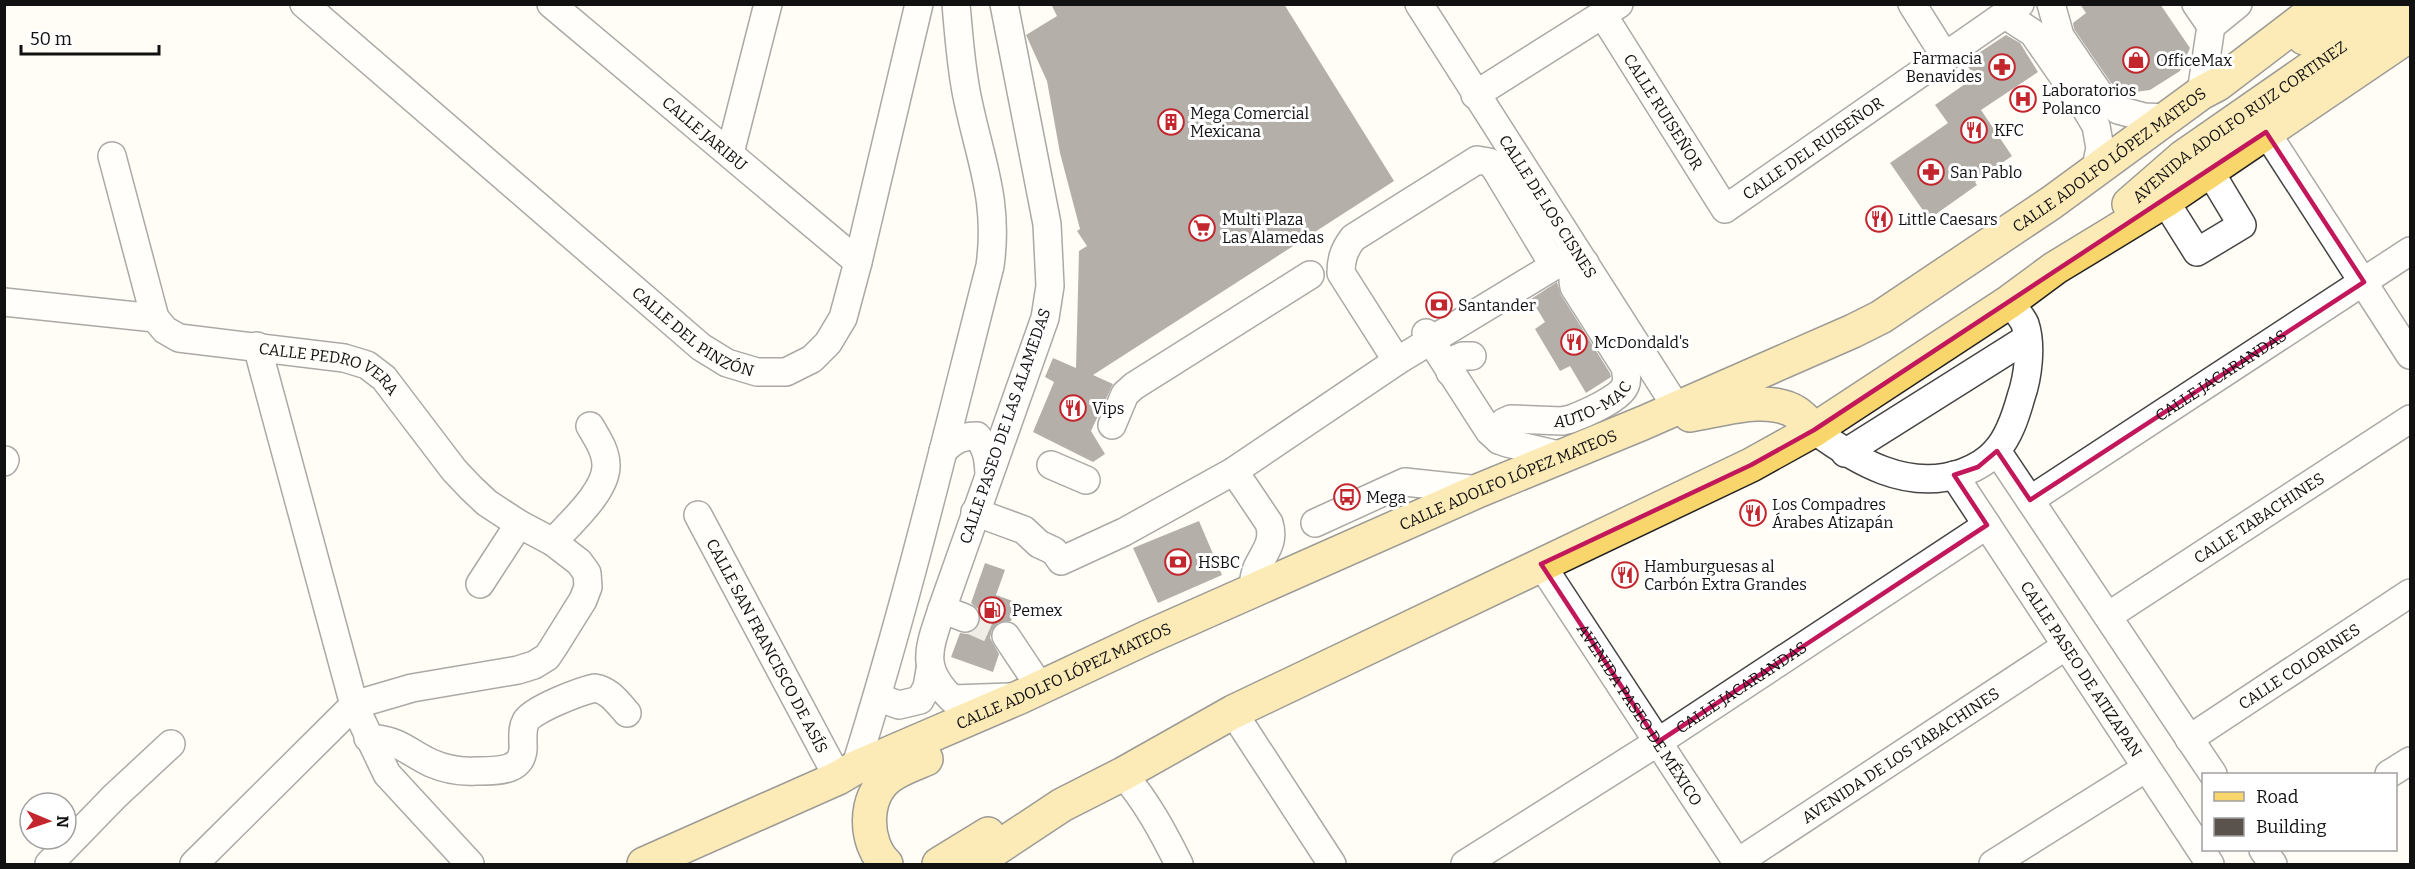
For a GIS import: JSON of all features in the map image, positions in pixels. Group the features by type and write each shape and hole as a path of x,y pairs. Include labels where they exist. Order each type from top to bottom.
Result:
{"main road":[{"name":"CALLE ADOLFO LÓPEZ MATEOS","path":"644,864 1480,490 1643,423 1881,317 2095,172 2323,4"},
{"path":"2210,89 2362,4"},
{"name":"AVENIDA ADOLFO RUIZ CORTINEZ","path":"2055,268 2403,4"},
{"path":"939,864 990,832 1062,805 1123,774 1233,712 1751,465 1814,430 2009,302 2055,268 2165,201 2196,163 2266,132 2410,34"},
{"path":"1643,423 1758,404 1781,405 1798,413 1814,430"},
{"path":"886,864 880,858 871,839 869,810 877,790 888,777 904,768 999,726 1030,692"},
{"path":"973,864 1062,805"}],"street":[{"name":"CALLE DEL PINZÓN","path":"304,4 701,347 727,363 757,372 786,372 812,359 828,343 843,318 919,4"},
{"name":"CALLE JARIBU","path":"551,4 858,262"},
{"path":"730,153 768,4"},
{"path":"846,773 877,697 990,266 993,240 992,207 988,180 968,104 956,4"},
{"name":"CALLE DE LOS CISNES","path":"1419,4 1677,408"},
{"path":"1912,4 1946,58"},
{"path":"2051,4 2060,36 2101,96 2118,110 2144,117 2168,118"},
{"path":"2210,89 2204,15 2238,4"},
{"name":"CALLE PASEO DE LAS ALAMEDAS","path":"877,697 899,705 920,700 927,687 931,644 953,613 973,519 1045,318 1050,286 1047,224 1009,7"},
{"path":"1475,95 1611,10"},
{"name":"CALLE RUISEÑOR","path":"1611,10 1725,209"},
{"path":"1999,12 2032,33 2043,45 2096,126 2100,148 2095,172"},
{"name":"CALLE DEL RUISEÑOR","path":"1725,209 1946,58 1999,12"},
{"path":"907,59 916,42 925,33 958,32"},
{"path":"2096,126 2118,110"},
{"path":"2266,132 2410,355"},
{"path":"112,156 155,318 165,330 179,338 257,346"},
{"path":"1402,358 1372,324 1341,273 1341,261 1345,249 1353,238 1470,164 1477,160 1484,160 1495,168 1548,256"},
{"path":"2165,201 2197,252 2242,225 2196,163"},
{"name":"CALLE JACARANDAS","path":"2030,500 2410,251"},
{"path":"973,519 1022,544 1039,544 1054,551 1061,561 1133,528 1234,471 1548,256 1578,252"},
{"path":"1428,337 1454,327 1578,252"},
{"name":"AUTO-MAC","path":"1499,440 1504,422 1511,418 1562,421 1570,419 1618,395 1625,387 1627,376 1625,367 1574,287 1571,276 1578,252"},
{"path":"1112,424 1125,394 1134,386 1310,274"},
{"path":"4,302 155,318"},
{"path":"1814,430 1845,453 1889,473 1913,478 1954,475 1978,467 1997,450 2014,421 2024,387 2025,324 2009,302"},
{"path":"1428,337 1489,431 1499,440 1563,456"},
{"path":"1845,453 2026,339"},
{"name":"CALLE PEDRO VERA","path":"257,346 344,358 367,365 384,378 471,488 519,524 553,543 579,562 587,573 588,587 583,600 547,657 534,666 518,670 412,688 354,705 257,346"},
{"path":"1450,372 1456,359 1472,356"},
{"name":"CALLE TABACHINES","path":"2108,616 2410,419"},
{"path":"553,543 598,491 605,478 606,465 603,449 590,426"},
{"path":"943,451 955,440 964,436 977,436 984,445 989,473"},
{"path":"1997,450 2212,773"},
{"path":"1051,465 1086,480"},
{"path":"1234,471 1269,523 1272,532 1271,543 1256,570 1251,592"},
{"name":"CALLE PASEO DE ATIZAPAN","path":"1954,475 2210,864"},
{"path":"1315,523 1405,482 1480,490"},
{"name":"CALLE SAN FRANCISCO DE ASÍS","path":"698,515 846,773"},
{"path":"480,584 519,524"},
{"name":"CALLE JACARANDAS","path":"1466,864 1658,742 1987,525"},
{"name":"AVENIDA PASEO DE MÉXICO","path":"1541,564 1737,864"},
{"name":"CALLE COLORINES","path":"2190,740 2410,593"},
{"path":"930,670 940,687 952,699 1030,692 1006,636"},
{"name":"AVENIDA DE LOS TABACHINES","path":"1737,864 2066,646"},
{"path":"369,738 385,739 402,745 431,763 452,770 505,770 515,766 521,759 524,724 534,713 596,688 609,694 627,713"},
{"path":"194,864 354,705 387,774 400,791 470,864"},
{"path":"1233,712 1332,864"},
{"path":"49,864 115,796 171,744"},
{"path":"2392,773 2410,761"},
{"path":"1993,864 2146,768"},
{"path":"1123,774 1140,794 1159,823 1179,864"}],"highlighted area":[{"path":"2266,132 2364,282 2030,500 1997,451 1978,467 1954,475 1987,525 1658,742 1541,564 1751,465 1814,430"}],"building":[{"path":"1051,4 1284,4 1394,181 1093,375 1113,384 1091,431 1105,454 1093,462 1033,432 1054,382 1045,377 1053,358 1076,368 1079,251 1087,246 1077,231 1080,229 1060,153 1047,81 1026,35 1057,16"},
{"name":"OfficeMax","path":"2080,4 2160,4 2190,48 2180,71 2150,90 2128,93 2111,83 2074,29 2073,23 2086,13"},
{"path":"2006,35 2020,43 2038,72 1981,110 2012,156 1975,182 1977,185 1929,219 1890,163 1948,123 1935,105 1975,77 1965,62"},
{"name":"McDondald's","path":"1557,282 1561,295 1610,373 1611,377 1586,393 1570,366 1560,371 1535,329 1545,322 1531,299"},
{"name":"HSBC","path":"1199,521 1222,575 1158,603 1133,548"},
{"name":"Pemex","path":"985,563 1005,570 996,595 1018,603 1011,621 998,623 992,630 990,638 999,654 993,672 951,657 960,633 967,634 974,631 980,623 978,609 971,603"}],"tunnel":[{"path":"965,618 1006,636"}],"place":[{"name":"OfficeMax","path":"2136,60"},
{"name":"Farmacia Benavides","path":"2002,67"},
{"name":"Laboratorios Polanco","path":"2023,99"},
{"name":"Mega Comercial Mexicana","path":"1171,122"},
{"name":"KFC","path":"1974,130"},
{"name":"San Pablo","path":"1931,172"},
{"name":"Little Caesars","path":"1879,219"},
{"name":"Multi Plaza Las Alamedas","path":"1202,228"},
{"name":"Santander","path":"1439,305"},
{"name":"McDondald's","path":"1574,342"},
{"name":"Vips","path":"1073,408"},
{"name":"Mega","path":"1347,497"},
{"name":"Los Compadres Árabes Atizapán","path":"1753,513"},
{"name":"HSBC","path":"1178,562"},
{"name":"Hamburguesas al Carbón Extra Grandes","path":"1625,575"},
{"name":"Pemex","path":"992,610"}]}
